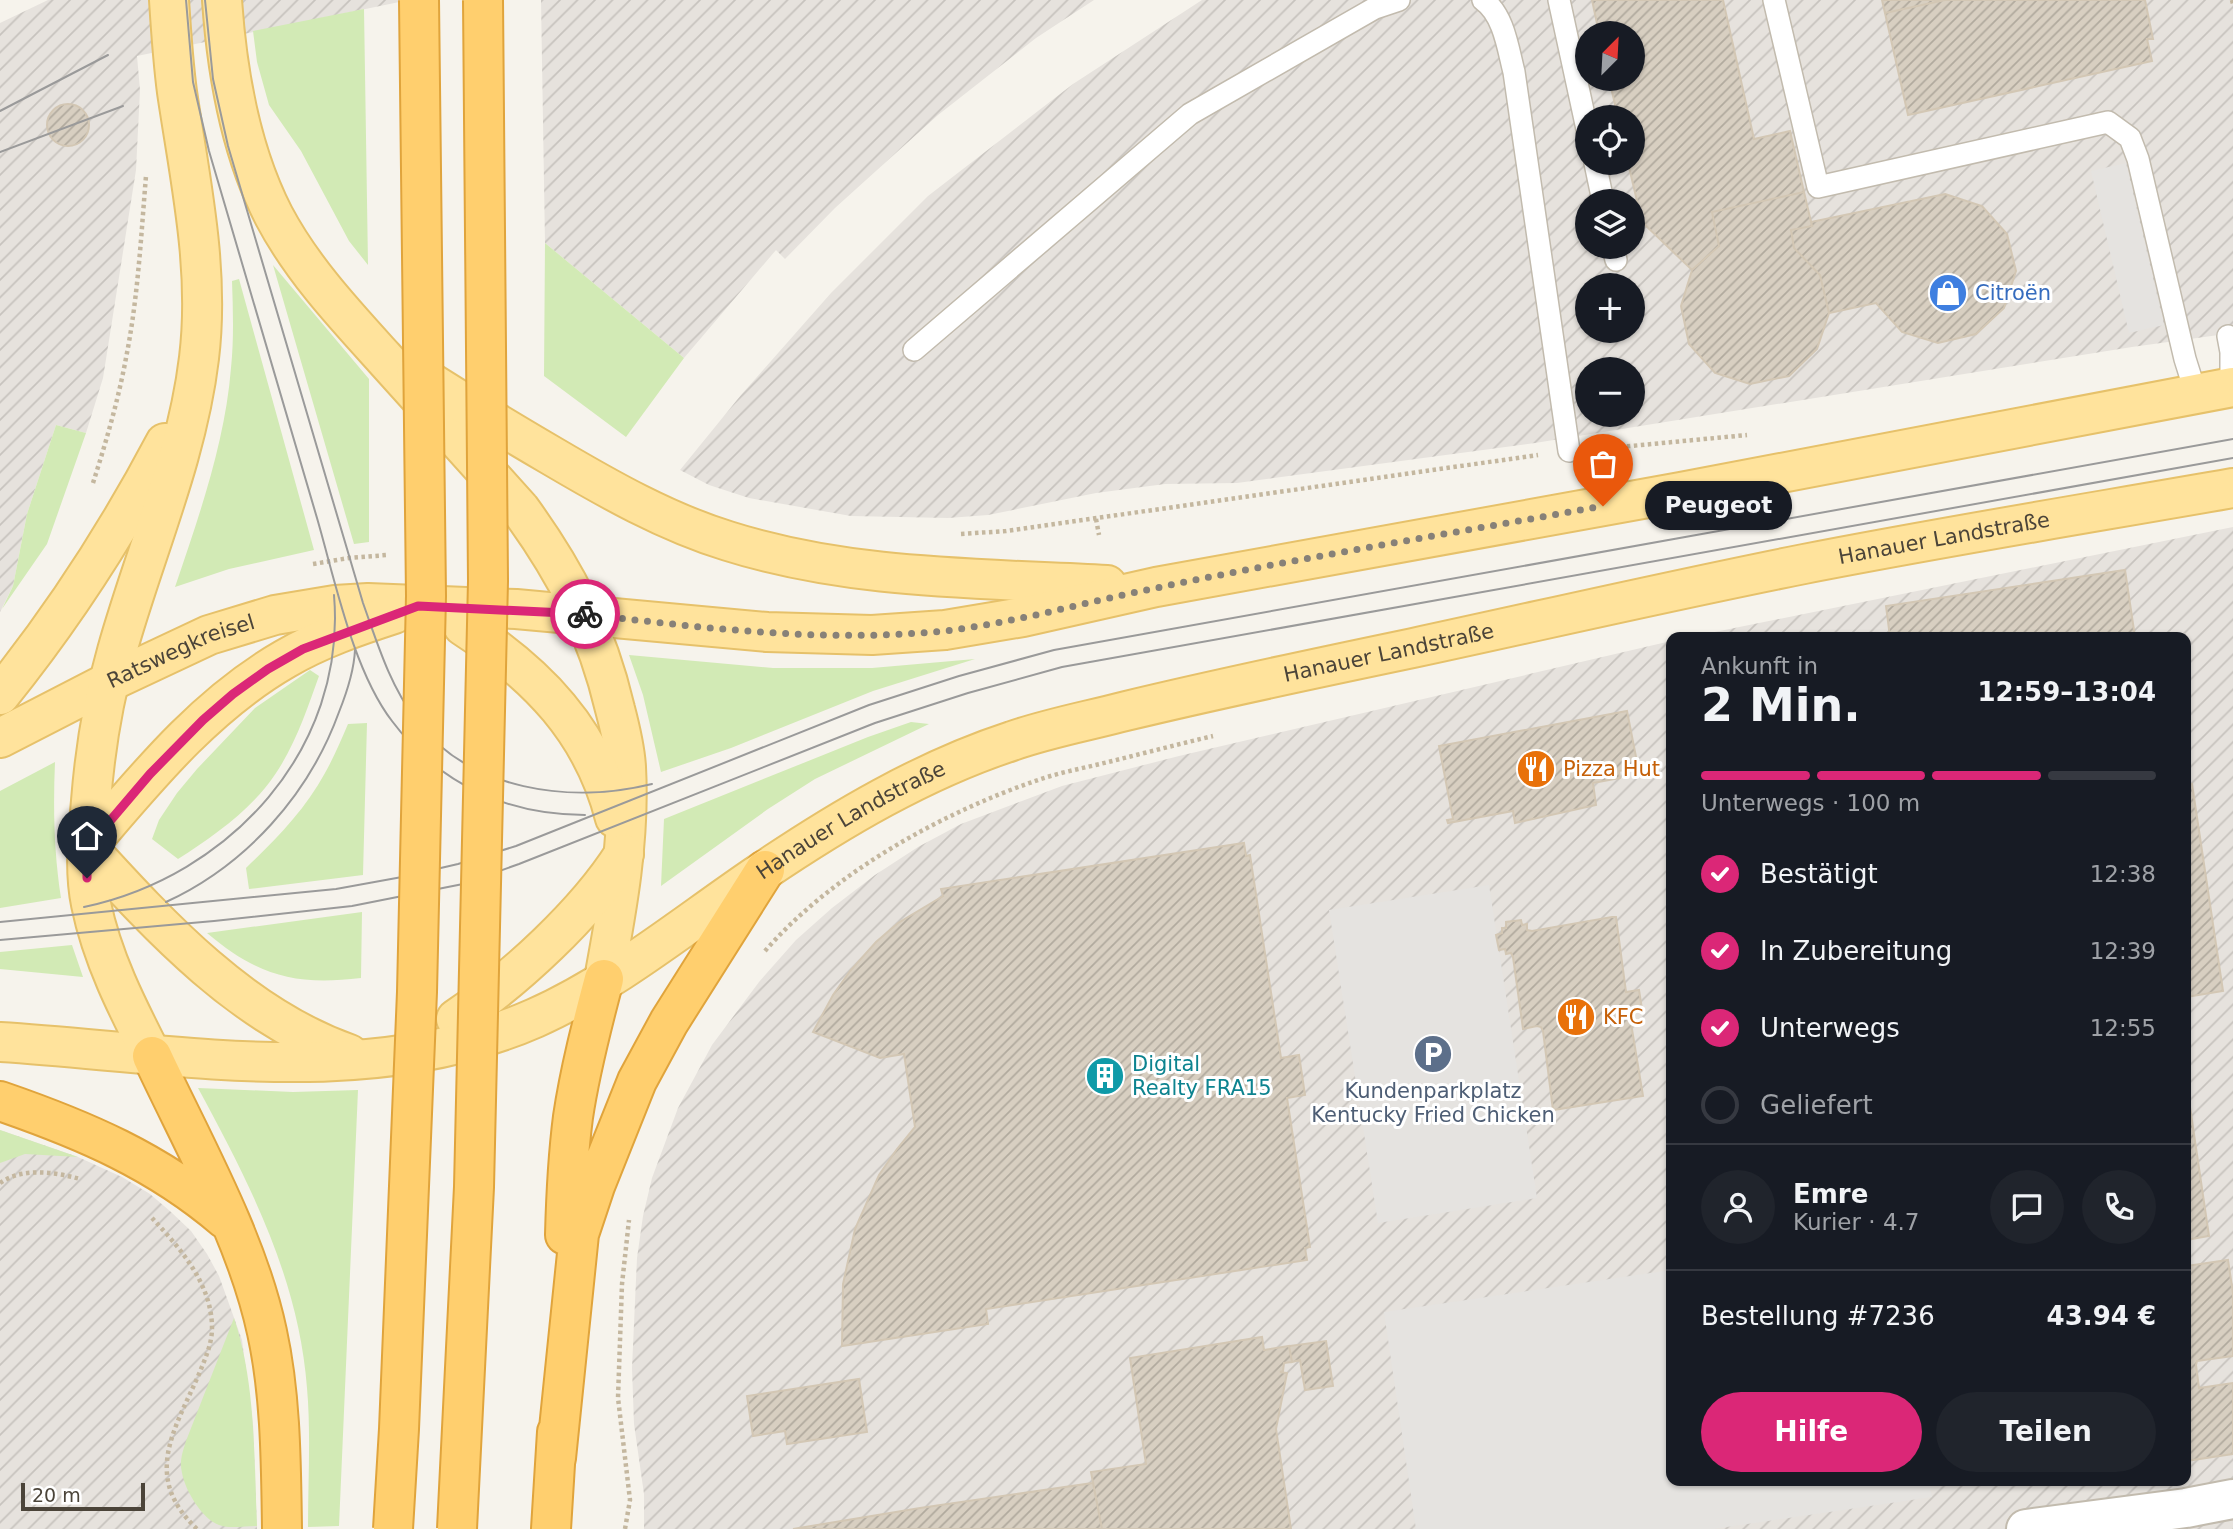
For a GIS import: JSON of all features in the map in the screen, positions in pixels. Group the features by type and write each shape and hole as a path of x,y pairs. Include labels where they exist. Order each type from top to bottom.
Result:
{"highway":[{"path":"393,1529 416,1019 426,596 419,0"},
{"path":"457,1529 474,1187 488,594 483,0"},
{"path":"556,1458 579,1234 594,1186 637,1081 669,1022 765,870"},
{"path":"551,1529 568,1168 581,1074 604,979"},
{"path":"152,1056 232,1225 254,1284 267,1332 276,1387 282,1529"},
{"path":"0,1101 84,1131 147,1162 193,1192 232,1225"}],"main road":[{"path":"0,738 109,682 116,652 172,478 194,385 202,316 202,281 190,168 172,47 169,0"},
{"path":"0,1042 230,1060 383,1059 498,1032 548,1011 604,979 620,896 626,765 621,732 599,651 585,614 544,542 520,509 335,303 297,254 273,215 255,170 240,120 230,79 223,18"},
{"path":"335,303 411,370 466,406 609,489 665,517 728,541 844,567 927,577 1156,587"},
{"path":"0,695 53,629 132,501 194,385"},
{"path":"585,614 755,631 872,635 945,631 1023,617 1156,587 1681,492 2220,389"},
{"name":"Hanauer Landstraße","path":"604,979 765,870 863,809 935,772 1011,741 1199,693 1790,567 2233,488"},
{"name":"Ratswegkreisel","path":"152,1056 115,982 97,926 87,878 87,848 98,736 109,682 209,635 275,615 343,604 585,614"},
{"path":"424,606 498,649 529,676 580,733 604,783 624,854"},
{"name":"Ratswegkreisel","path":"87,848 185,737 233,694 268,669 303,649 424,606"},
{"path":"87,848 147,911 233,988 264,1011 329,1046 383,1059 469,1011 509,979 598,891 624,854"}],"street":[{"path":"2026,1529 2188,1518 2233,1499"}],"lane":[{"path":"914,350 1190,114 1375,8 1399,0"},
{"path":"1483,0 1488,3 1502,25 1514,72 1569,451"},
{"path":"1559,0 1582,105"},
{"path":"1774,0 1818,187 2108,122 2130,138 2138,159 2185,359 2220,389 2231,352 2228,336"}],"path":[{"path":"92,489 124,367 137,283"},
{"path":"953,535 1096,519 1534,456"},
{"path":"1096,519 1099,535"},
{"path":"762,954 810,907 906,839 976,803 1002,793 1040,779 1121,759"},
{"path":"0,1183 30,1172 85,1180"},
{"path":"150,1216 174,1241 196,1274 207,1296 212,1328 208,1351 170,1440 166,1458 166,1476 174,1499 197,1529"},
{"path":"625,1529 630,1500 618,1398 622,1284 630,1216"}],"shaded area":[{"path":"48,0 409,0 137,56 140,90 136,170 103,378 86,433 56,425 27,514 13,586 0,612 0,23"},
{"path":"541,0 1094,0 1036,38 938,115 835,208 785,259 776,250 684,358 545,243"},
{"path":"1202,0 2233,0 2233,333 1645,425 1645,357 1575,357 1575,427 1634,427 1237,483 1165,484 1096,493 988,515 948,518 851,516 749,498 709,485 680,470 741,395 831,293 928,196 1073,84"},
{"path":"2126,163 2164,325 2129,333 2091,171"},
{"path":"2233,527 2233,1529 644,1529 644,1494 634,1424 632,1368 637,1258 652,1178 678,1108 712,1045 759,982 796,940 832,908 918,847 961,824 1062,786 1666,642 1666,1486 2191,1486 2191,632 1715,632"},
{"name":"Kundenparkplatz Kentucky Fried Chicken","path":"1489,885 1537,1198 1378,1223 1329,910"},
{"path":"0,1130 78,1157 122,1177 150,1194 171,1212 191,1231 207,1254 219,1276 242,1340 253,1425 257,1529 0,1529"},
{"path":"1666,1271 1666,1486 1930,1486 1932,1497 1713,1529 1416,1529 1384,1312"}],"green space":[{"path":"364,9 368,265 349,241 301,151 269,105 257,62 253,31"},
{"path":"545,243 684,358 626,437 544,376"},
{"path":"273,265 369,379 369,542 354,544"},
{"path":"239,279 314,550 229,569 175,587 210,479 223,424 232,357 232,281"},
{"path":"56,425 86,433 47,544 2,609 13,586 27,514"},
{"path":"629,655 773,668 872,668 975,659 873,691 731,748 661,772 643,695"},
{"path":"310,670 319,676 297,734 283,762 256,799 224,827 178,859 152,839 159,820 197,769 255,708"},
{"path":"911,722 929,724 815,779 768,809 661,886 664,819"},
{"path":"367,723 363,875 249,889 246,868 279,835 317,787 348,724"},
{"path":"55,762 55,830 61,898 0,908 0,791"},
{"path":"362,912 361,978 316,980 278,975 243,959 207,933"},
{"path":"72,945 83,977 0,969 0,952"},
{"path":"198,1088 293,1092 358,1090 339,1526 308,1527 307,1388 294,1308 269,1232 253,1195"},
{"path":"0,1130 78,1157 25,1154 0,1163"},
{"path":"234,1318 250,1395 257,1526 228,1527 206,1517 191,1495 181,1469 186,1441"}],"building":[{"path":"1592,0 1723,0 1754,139 1790,131 1804,192 1712,212 1719,246 1692,270 1645,225 1645,189 1634,189 1631,175 1645,175 1645,105 1615,105 1612,91 1645,91 1645,21 1596,21"},
{"path":"1882,0 1945,0 1885,13"},
{"path":"1945,0 2145,0 2153,39 2147,39 2152,61 1908,115 1885,13"},
{"path":"68,104 83,110 89,125 83,140 68,146 53,140 47,125 53,110"},
{"path":"1804,192 1812,226 1791,230 1794,248 1820,275 1829,313 1817,349 1789,376 1750,384 1715,373 1689,344 1681,306 1692,270 1719,246 1712,212"},
{"path":"1945,194 1982,206 2007,234 2016,271 2004,308 1976,334 1938,343 1902,332 1876,303 1829,313 1820,275 1794,248 1791,230 1812,226 1811,222"},
{"path":"2125,570 2134,632 1889,632 1886,606"},
{"name":"Pizza Hut","path":"1627,711 1638,767 1619,771 1620,778 1593,783 1596,805 1515,823 1513,811 1448,823 1447,820 1453,819 1439,746"},
{"path":"2191,784 2223,991 2191,996"},
{"name":"Digital Realty FRA15","path":"1244,843 1246,856 1250,855 1281,1058 1299,1055 1305,1095 1287,1098 1310,1247 1305,1248 1307,1260 986,1309 988,1324 842,1346 843,1284 855,1229 879,1175 915,1127 904,1054 880,1058 813,1032 850,971 876,942 898,923 943,896 941,889"},
{"name":"KFC","path":"1616,917 1626,992 1639,990 1642,1009 1629,1011 1643,1096 1553,1110 1543,1031 1537,1026 1523,1029 1513,957 1511,953 1506,954 1505,949 1499,950 1496,935 1502,933 1502,928 1506,928 1506,922 1521,920 1522,925 1527,924 1527,930 1532,931"},
{"path":"2191,1114 2209,1236 2191,1239"},
{"path":"2228,1260 2233,1293 2233,1356 2197,1361 2196,1365 2199,1388 2233,1383 2233,1454 2191,1460 2191,1265"},
{"path":"1262,1337 1264,1350 1289,1346 1292,1362 1284,1363 1283,1371 1280,1372 1287,1373 1276,1429 1291,1529 1102,1529 1091,1472 1146,1464 1130,1358"},
{"path":"1326,1341 1333,1386 1305,1390 1300,1360 1292,1362 1289,1346"},
{"path":"859,1379 867,1432 787,1444 785,1431 753,1436 747,1396"},
{"path":"1093,1483 1102,1529 793,1529 920,1508"}],"tram line":[{"path":"186,0 193,82 209,151 338,596 366,676 392,721 431,762 453,778 502,802 556,814 585,815"},
{"path":"205,0 213,79 228,146 363,603 398,692 416,720 438,744 464,763 493,777 556,791 621,790 652,784"},
{"path":"0,111 108,55"},
{"path":"0,152 123,106"},
{"path":"0,922 336,889 458,864 516,846 869,705 959,676 1054,650 2233,439"},
{"path":"0,940 352,906 463,884 875,723 1062,667 2233,458"},
{"path":"84,907 137,891 186,867 231,835 269,797 299,753 321,704 333,651 334,595"},
{"path":"166,902 195,887 248,848 292,799 311,772 339,712 355,650"}],"way so far":[{"path":"585,614 767,632 872,635 945,631 1023,617 1156,587 1603,506"}],"place":[{"name":"Citroën","path":"1948,293"},
{"name":"Peugeot","path":"1603,506"},
{"name":"Pizza Hut","path":"1536,769"},
{"name":"KFC","path":"1576,1017"},
{"name":"Kundenparkplatz Kentucky Fried Chicken","path":"1433,1054"},
{"name":"Digital Realty FRA15","path":"1105,1076"}],"route":[{"path":"87,878 87,848 150,774 185,737 233,694 268,669 303,649 369,622 418,606 585,614"}]}
